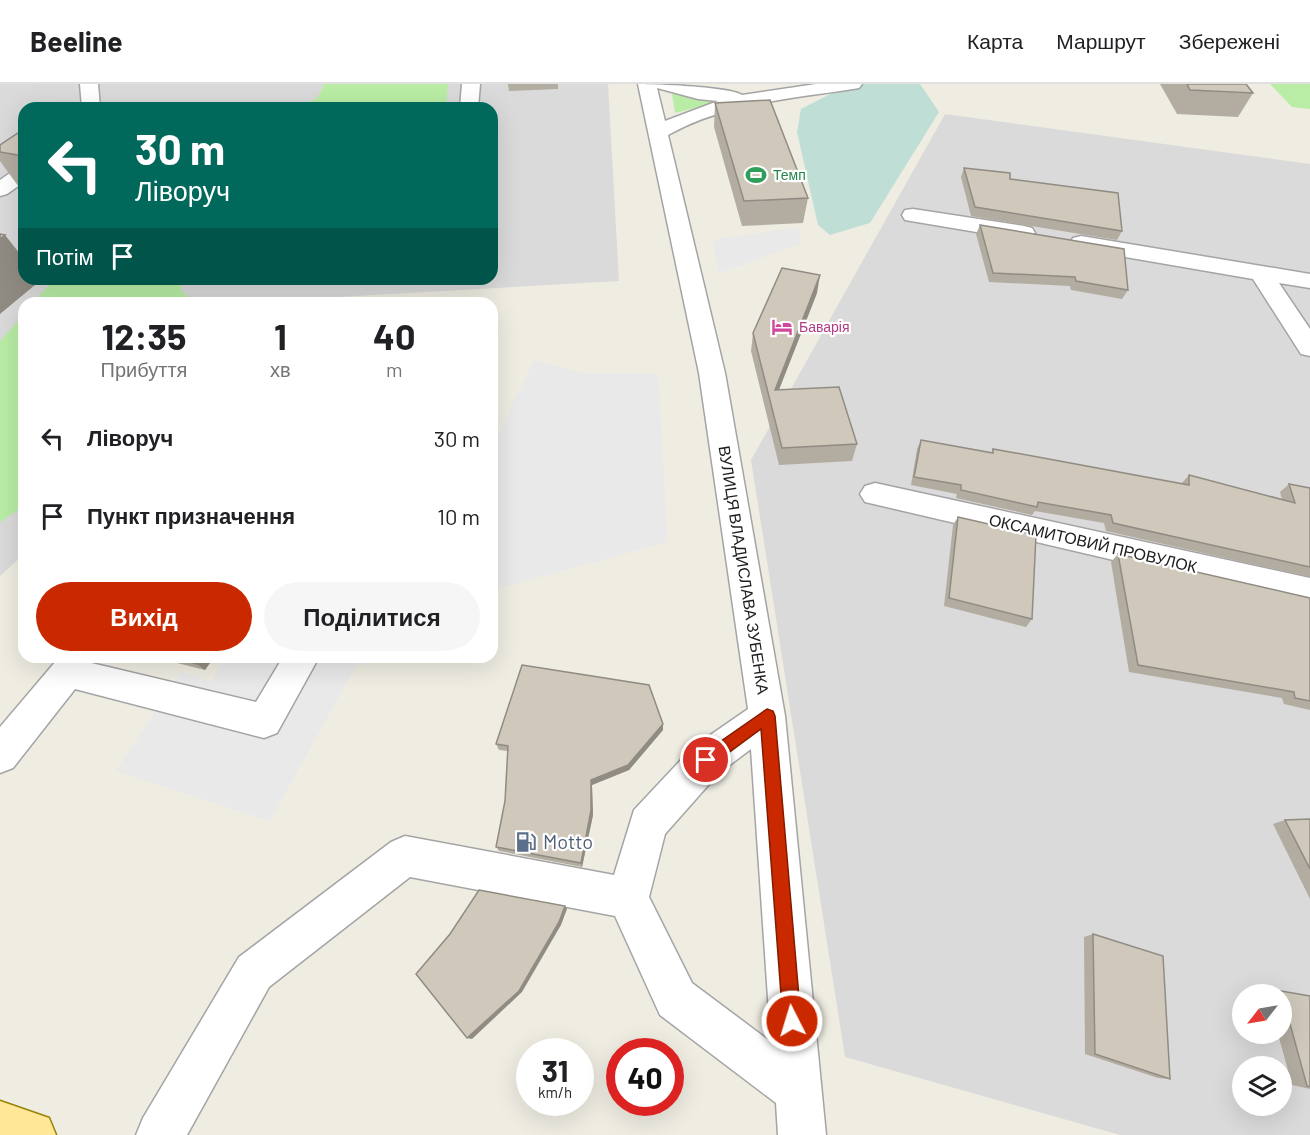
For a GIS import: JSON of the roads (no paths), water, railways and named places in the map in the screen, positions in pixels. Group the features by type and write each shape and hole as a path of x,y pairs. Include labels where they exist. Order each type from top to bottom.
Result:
{"main road":[{"path":"0,1125 33,1135"}],"street":[{"path":"89,84 90,102"},
{"path":"470,102 471,84"},
{"name":"ВУЛИЦЯ ВЛАДИСЛАВА ЗУБЕНКА","path":"647,84 712,373 767,716 802,1135"},
{"path":"663,84 718,97 757,98"},
{"path":"657,133 695,114 757,98 853,84"},
{"path":"0,190 18,176"},
{"path":"913,215 1041,236"},
{"path":"1064,240 1310,281"},
{"path":"1262,273 1310,348"},
{"name":"ОКСАМИТОВИЙ ПРОВУЛОК","path":"875,494 1310,592"},
{"path":"0,755 68,672 264,722 298,663"},
{"path":"767,716 706,760 648,824 628,898 676,999 798,1091"},
{"path":"160,1135 254,972 405,856 628,898"}],"place":[{"name":"Темп","path":"756,175"},
{"name":"Баварія","path":"782,327"},
{"name":"Motto","path":"526,842"}]}
